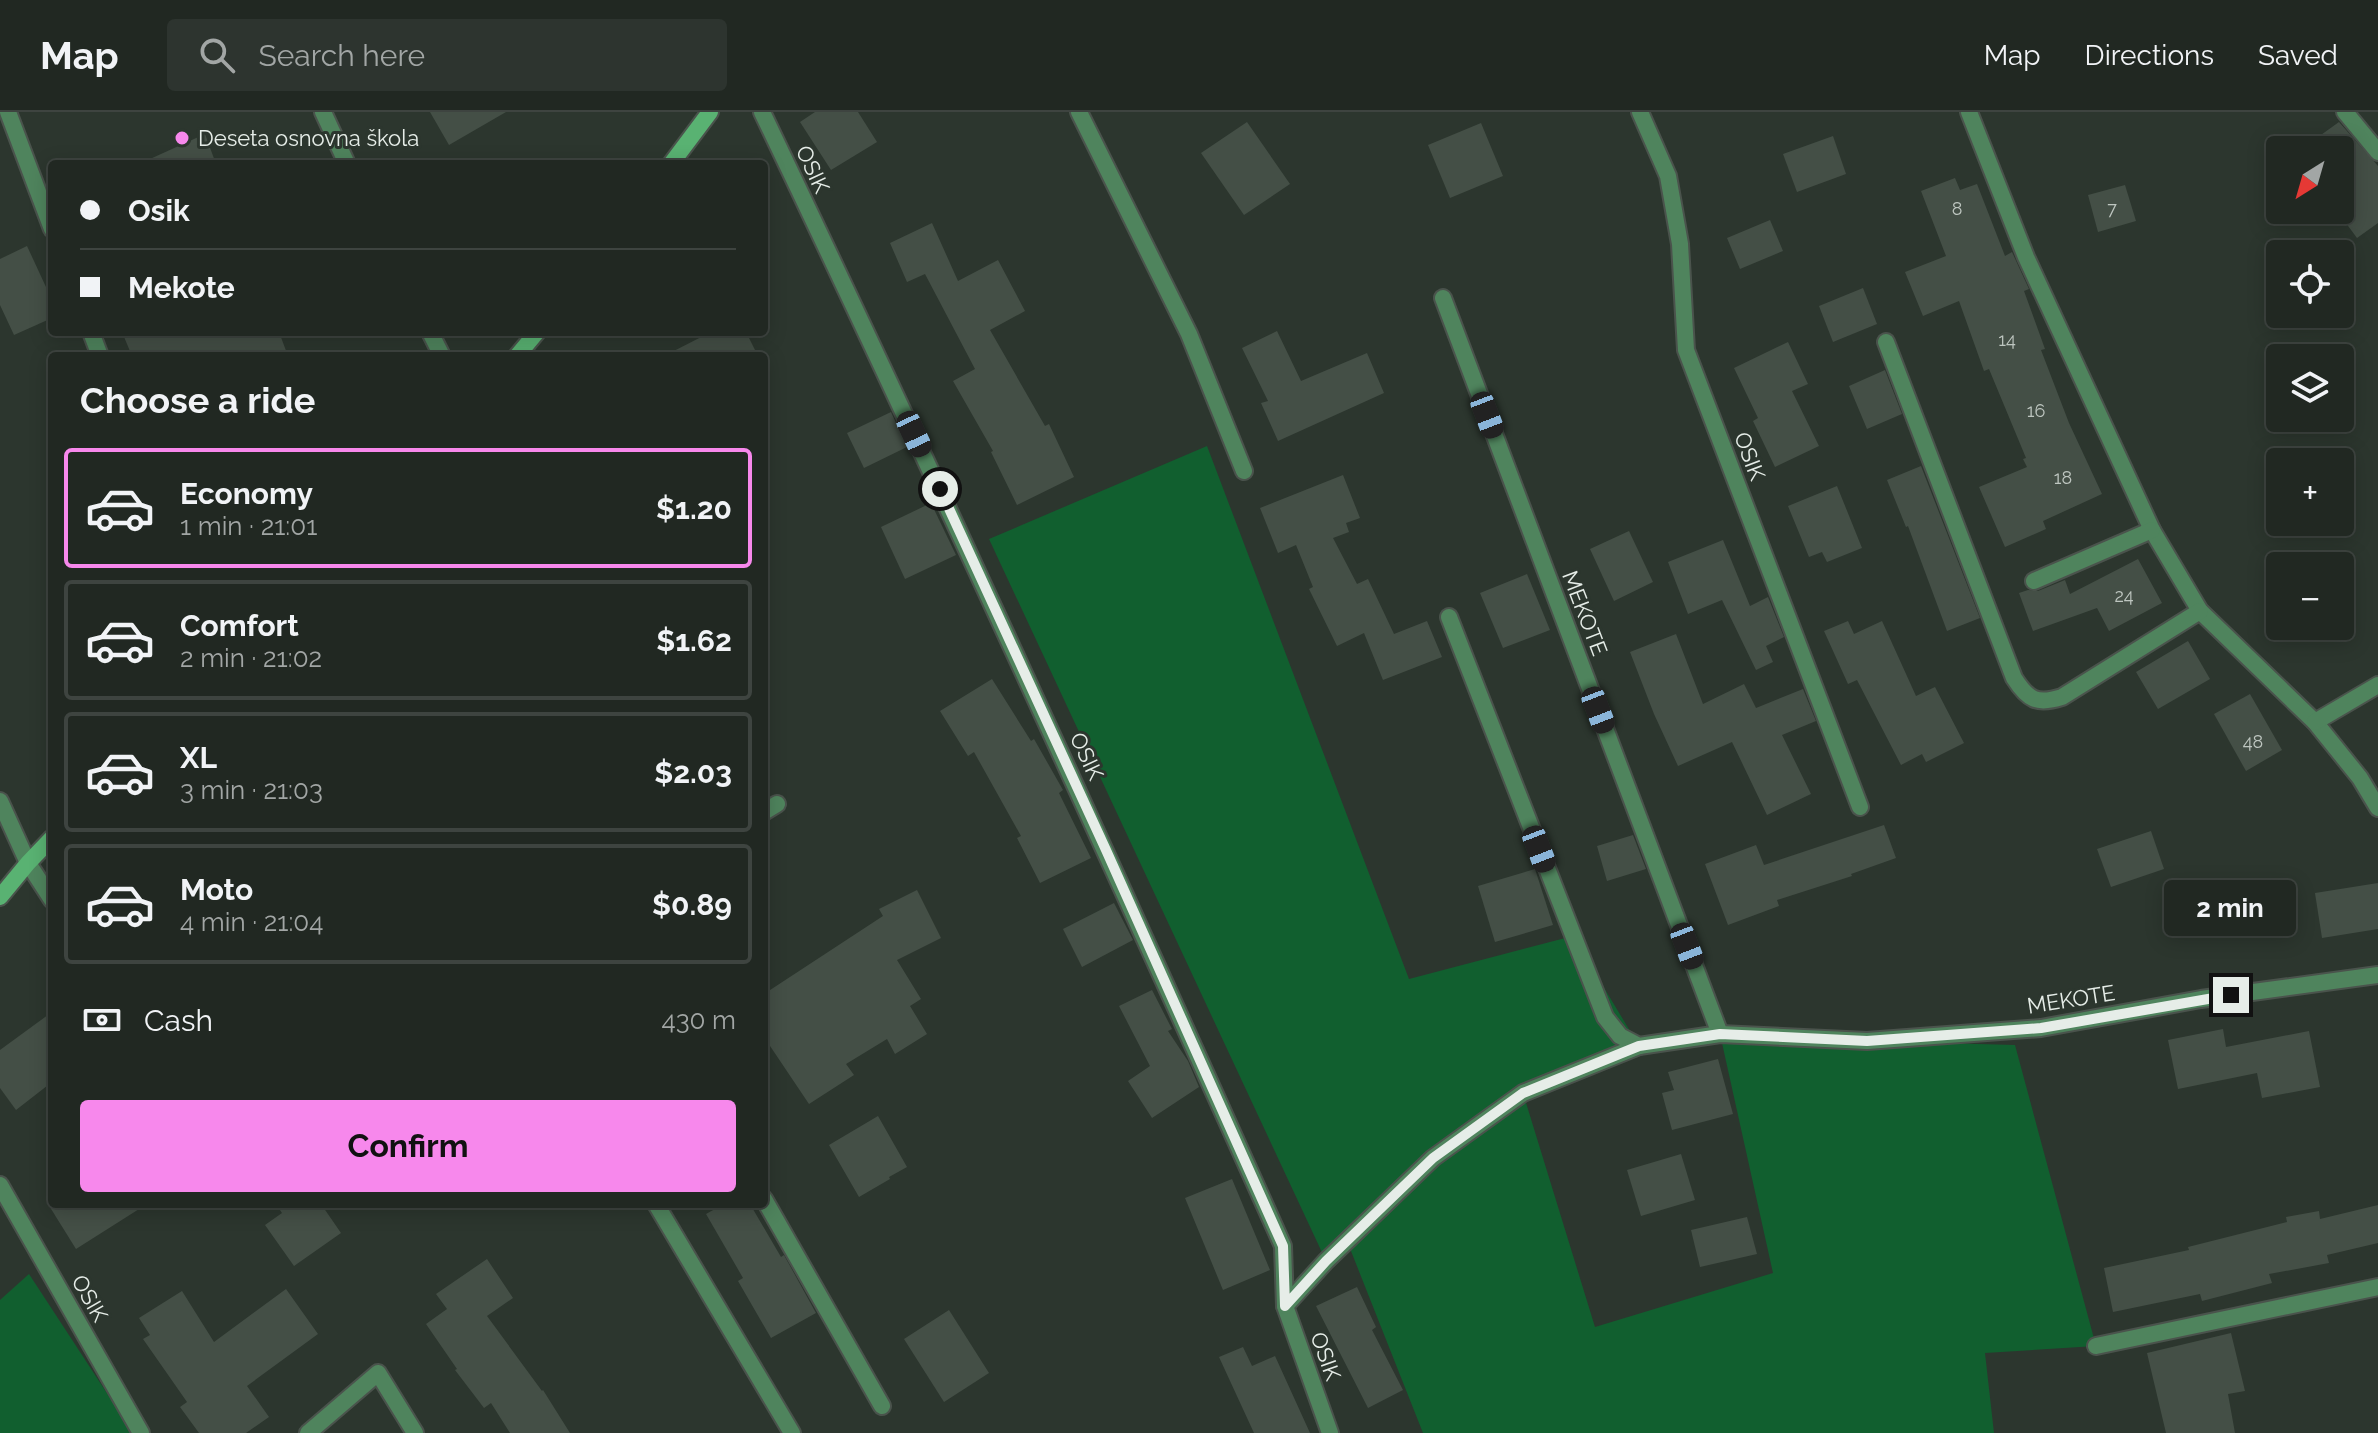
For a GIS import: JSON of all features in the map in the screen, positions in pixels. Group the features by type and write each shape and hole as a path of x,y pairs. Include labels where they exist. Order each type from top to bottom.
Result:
{"main road":[{"path":"674,160 710,112"},
{"path":"520,352 534,336"},
{"path":"0,897 48,842"}],"street":[{"path":"8,112 48,218"},
{"path":"323,112 345,160"},
{"name":"OSIK","path":"762,112 889,378 1106,850 1283,1246 1285,1306 1330,1433"},
{"path":"1079,112 1189,334 1244,471"},
{"name":"OSIK","path":"1640,112 1668,176 1680,244 1686,350 1860,807"},
{"path":"1969,112 2026,257 2152,530 2200,611 2315,722 2360,778 2378,808"},
{"path":"2345,112 2378,152"},
{"name":"MEKOTE","path":"1443,298 1720,1034"},
{"path":"1886,342 2014,678 2031,699 2047,702 2062,697 2200,611"},
{"path":"2034,581 2152,530"},
{"path":"1449,617 1605,1017 1620,1036 1639,1046"},
{"path":"2315,722 2378,685"},
{"path":"0,801 28,863 48,894"},
{"name":"MEKOTE","path":"1285,1306 1326,1261 1433,1158 1523,1093 1639,1046 1720,1034 1867,1041 2041,1028 2201,999 2378,975"},
{"name":"OSIK","path":"0,1185 141,1433"},
{"path":"768,1206 882,1406"},
{"path":"658,1208 792,1433"},
{"path":"2096,1346 2378,1287"},
{"path":"308,1433 378,1373 415,1433"}],"green space":[{"path":"1207,446 1409,979 1573,936 1639,1046 1523,1093 1595,1327 1773,1273 1720,1034 2015,1045 2096,1346 1985,1353 1994,1433 1423,1433 1347,1241 1326,1261 989,539"},
{"path":"29,1274 133,1433 0,1433 0,1300"}],"building":[{"path":"430,112 506,112 449,145"},
{"path":"815,112 858,112 877,142 831,170 800,122"},
{"path":"1247,122 1290,184 1244,215 1201,153"},
{"path":"2339,122 2351,136 2320,136"},
{"path":"1481,123 1503,176 1450,198 1428,145"},
{"path":"205,134 215,160 148,160"},
{"path":"1833,136 1846,174 1797,192 1783,154"},
{"path":"2354,139 2378,166 2378,223 2357,238 2347,224 2354,224"},
{"path":"1955,178 1960,190 1977,184 2005,256 2012,252 2029,289 2024,291 2045,349 2041,350 2069,423 2102,494 2043,521 2046,529 2005,547 1979,487 2027,467 2023,459 2026,458 1989,369 1984,371 1959,301 1923,316 1905,272 1946,256 1921,191"},
{"path":"2125,185 2136,221 2098,232 2088,195"},
{"path":"1770,220 1783,251 1740,269 1727,238"},
{"path":"932,223 958,281 998,260 1025,311 990,330 1045,426 1049,424 1074,477 1017,505 993,451 953,381 975,369 925,274 907,282 890,243"},
{"path":"27,246 48,291 48,320 14,335 0,305 0,259"},
{"path":"1863,288 1877,324 1833,342 1819,306"},
{"path":"1277,331 1301,381 1367,353 1384,393 1278,441 1261,403 1268,401 1242,348"},
{"path":"124,336 280,336 286,352 130,352"},
{"path":"703,336 748,336 756,352 672,352"},
{"path":"1788,342 1808,384 1792,391 1819,446 1775,467 1753,421 1758,418 1734,368"},
{"path":"1885,370 1902,414 1867,429 1849,386"},
{"path":"891,412 907,447 864,468 847,433"},
{"path":"1921,466 1980,618 1947,631 1908,526 1887,480"},
{"path":"1343,475 1360,518 1346,523 1349,532 1333,538 1357,584 1368,579 1394,634 1427,621 1442,657 1383,680 1364,633 1337,646 1309,589 1313,587 1296,545 1278,553 1260,508"},
{"path":"1837,486 1862,548 1827,562 1822,552 1809,557 1788,506"},
{"path":"931,503 956,555 905,579 881,527"},
{"path":"1629,531 1653,582 1614,601 1590,549"},
{"path":"1723,540 1750,606 1768,597 1784,637 1766,646 1773,662 1756,670 1722,600 1688,614 1668,562"},
{"path":"2138,559 2162,603 2109,631 2097,608 2033,631 2019,593 2038,591 2065,580 2070,594"},
{"path":"1527,574 1550,630 1503,648 1480,593"},
{"path":"1848,621 1854,634 1882,621 1916,696 1935,687 1964,743 1926,762 1922,754 1901,765 1857,680 1848,684 1824,631"},
{"path":"1676,634 1703,704 1744,684 1756,708 1803,689 1816,721 1782,735 1811,794 1767,815 1732,742 1678,766 1630,652"},
{"path":"2188,641 2210,679 2158,709 2136,672"},
{"path":"992,679 1031,741 1034,739 1063,790 1059,793 1091,858 1040,883 1017,838 1021,836 974,752 968,756 940,711"},
{"path":"2250,694 2282,750 2246,771 2214,714"},
{"path":"1884,825 1896,858 1777,900 1779,906 1728,925 1705,864 1756,845 1764,865"},
{"path":"2151,831 2164,869 2111,887 2097,849"},
{"path":"1633,835 1646,869 1607,881 1597,846"},
{"path":"1535,869 1553,925 1495,942 1478,886"},
{"path":"2378,883 2378,929 2322,938 2315,893"},
{"path":"917,890 941,938 897,960 921,999 910,1006 927,1034 895,1054 887,1039 846,1064 854,1075 809,1104 768,1043 768,991 883,916 879,909"},
{"path":"1114,903 1133,940 1082,967 1063,929"},
{"path":"1152,990 1172,1029 1168,1031 1188,1061 1199,1087 1152,1118 1128,1081 1150,1066 1119,1006"},
{"path":"48,1015 48,1085 16,1110 0,1088 0,1050"},
{"path":"2223,1029 2226,1047 2309,1031 2320,1087 2262,1098 2257,1073 2178,1089 2168,1040"},
{"path":"1718,1059 1733,1114 1672,1130 1662,1093 1674,1090 1668,1072"},
{"path":"878,1116 907,1167 859,1197 829,1145"},
{"path":"1681,1154 1695,1200 1641,1216 1627,1170"},
{"path":"1232,1179 1270,1270 1223,1290 1185,1198"},
{"path":"2378,1205 2378,1243 2327,1255 2329,1263 2269,1274 2272,1283 2202,1301 2200,1294 2113,1312 2104,1268 2189,1250 2188,1247 2287,1222 2286,1217 2319,1211 2320,1219"},
{"path":"50,1208 141,1208 76,1249"},
{"path":"279,1208 324,1208 341,1233 294,1266 265,1225 282,1213"},
{"path":"717,1208 752,1208 781,1257 784,1255 816,1313 771,1338 738,1281 743,1278 706,1214"},
{"path":"1747,1217 1757,1254 1700,1267 1691,1230"},
{"path":"487,1259 513,1298 487,1316 543,1390 570,1433 510,1433 491,1403 484,1408 426,1324 447,1309 436,1294"},
{"path":"1357,1287 1376,1327 1372,1330 1403,1390 1368,1408 1316,1306"},
{"path":"286,1289 318,1334 247,1386 269,1417 246,1433 199,1433 180,1407 187,1402 143,1339 150,1335 139,1318 182,1291 214,1342"},
{"path":"949,1310 989,1373 944,1402 904,1339"},
{"path":"2231,1333 2245,1391 2228,1394 2235,1433 2166,1433 2147,1353"},
{"path":"1243,1347 1252,1366 1275,1356 1310,1433 1254,1433 1219,1357"}],"place":[{"name":"Deseta osnovna škola","path":"182,138"}],"route":[{"path":"940,489 1283,1246 1285,1306 1326,1261 1433,1158 1523,1093 1639,1046 1720,1034 1867,1041 2041,1028 2231,995"}]}
